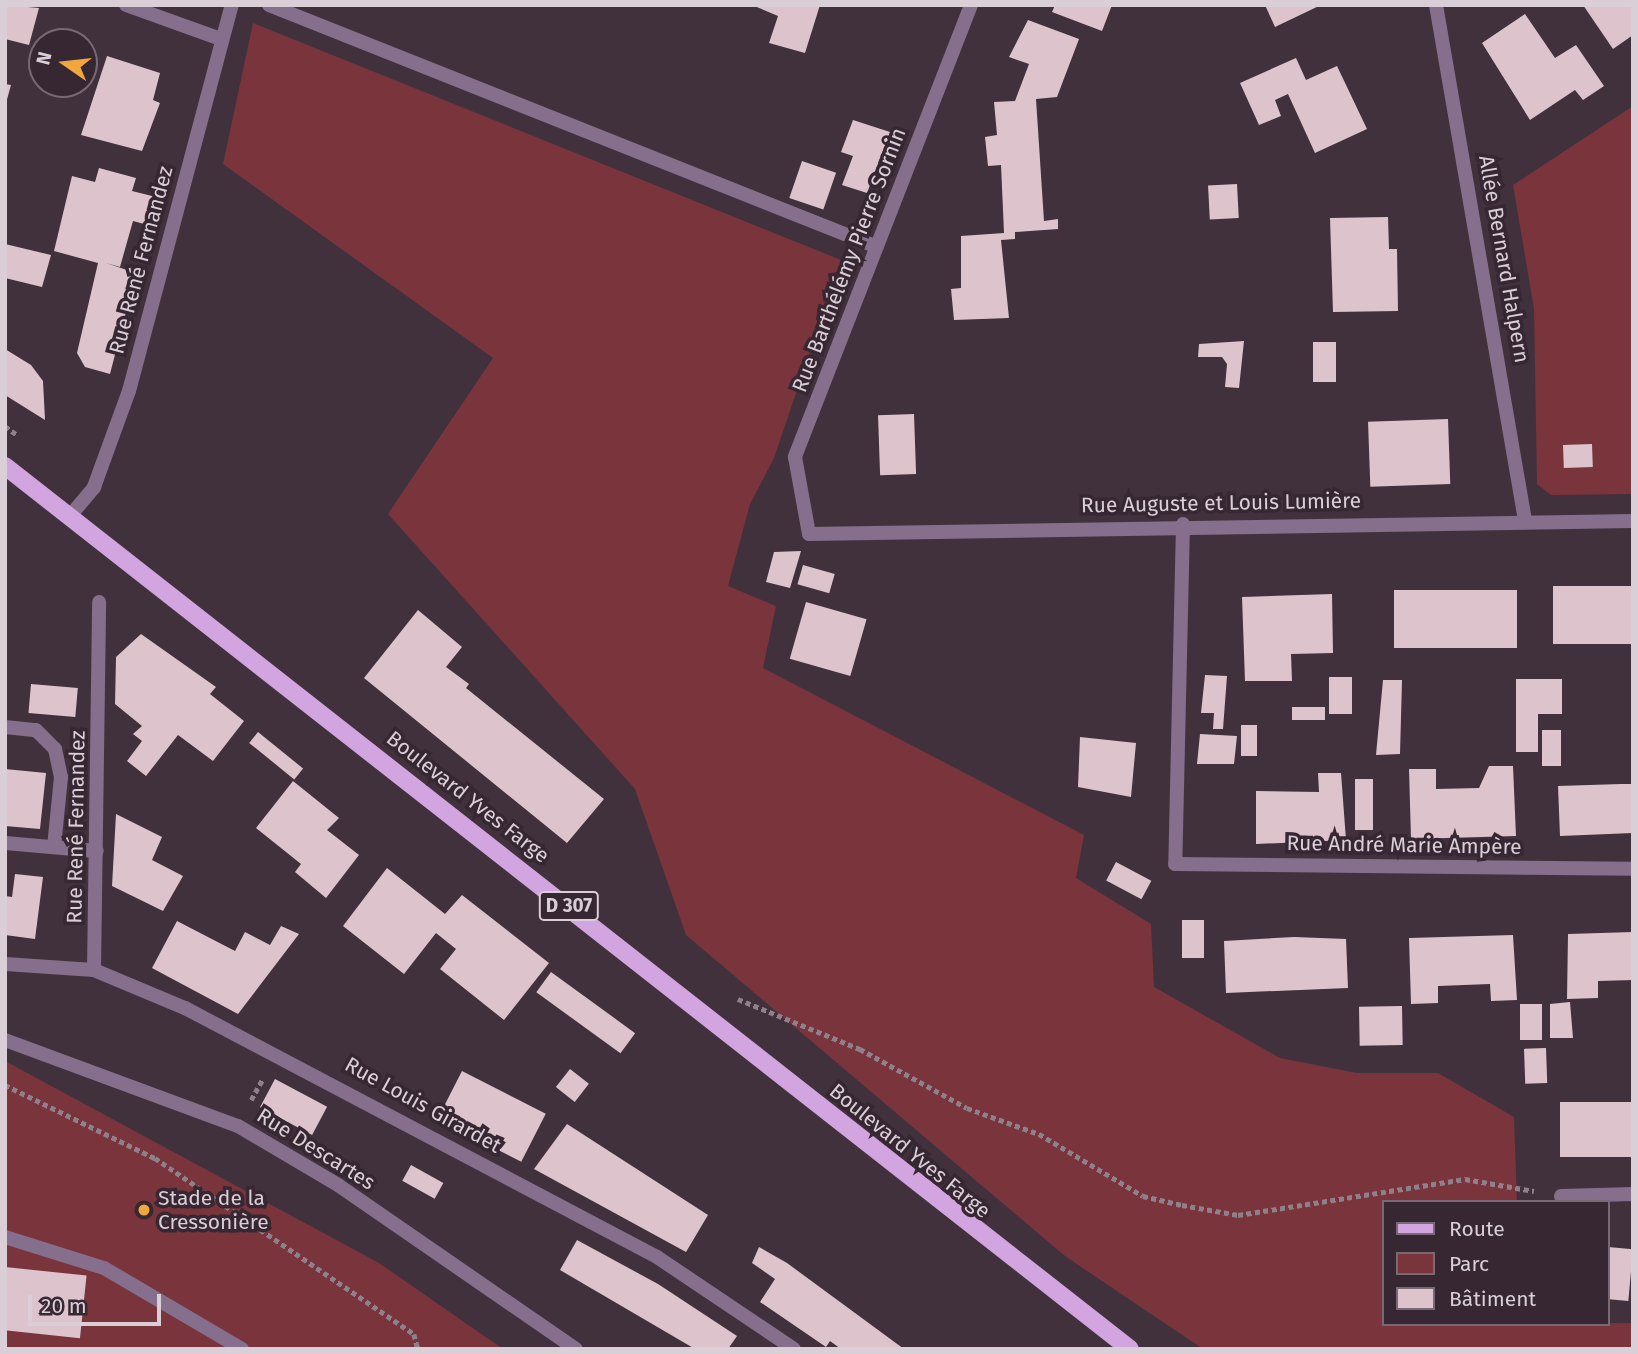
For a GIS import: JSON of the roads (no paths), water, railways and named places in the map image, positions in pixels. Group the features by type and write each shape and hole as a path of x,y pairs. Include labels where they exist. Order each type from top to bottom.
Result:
{"main road":[{"name":"Boulevard Yves Farge","path":"5,466 1130,1349"}],"street":[{"path":"126,5 221,39"},
{"name":"Rue René Fernandez","path":"69,516 94,487 129,391 232,5"},
{"path":"269,5 877,247"},
{"name":"Rue Barthélémy Pierre Sornin","path":"809,534 795,457 971,5"},
{"name":"Allée Bernard Halpern","path":"1436,5 1525,520"},
{"name":"Rue Auguste et Louis Lumière","path":"809,534 1183,524 1633,521"},
{"name":"Rue André Marie Ampère","path":"1183,524 1175,863 1633,869"},
{"name":"Rue René Fernandez","path":"94,970 99,601"},
{"path":"5,727 36,730 55,749 61,777 54,847"},
{"path":"5,843 97,851"},
{"name":"Rue Louis Girardet","path":"5,964 94,970 276,1052 657,1257 794,1349"},
{"name":"Rue Descartes","path":"5,1040 238,1126 338,1185 576,1349"},
{"path":"1561,1196 1633,1194"},
{"path":"5,1237 104,1268 242,1349"}],"place":[{"name":"Stade de la Cressonière","path":"144,1210"}]}
